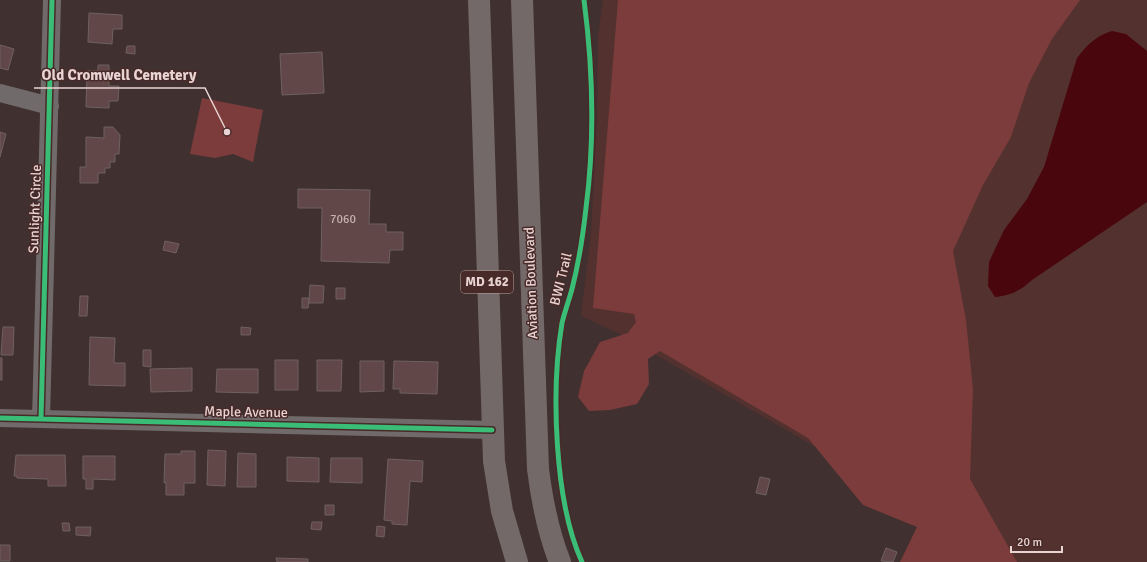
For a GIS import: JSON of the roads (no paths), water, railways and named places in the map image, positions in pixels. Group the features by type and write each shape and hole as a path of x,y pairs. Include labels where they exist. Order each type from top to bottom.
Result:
{"main road":[{"name":"MD 162","path":"479,0 492,430 497,489 508,536 517,562"},
{"name":"Aviation Boulevard","path":"522,0 538,469 541,498 548,528 560,562"}],"street":[{"name":"Sunlight Circle","path":"41,419 52,0"},
{"path":"0,93 50,106"},
{"name":"Maple Avenue","path":"0,418 492,430"}],"place":[{"name":"Old Cromwell Cemetery","path":"227,132"}]}
